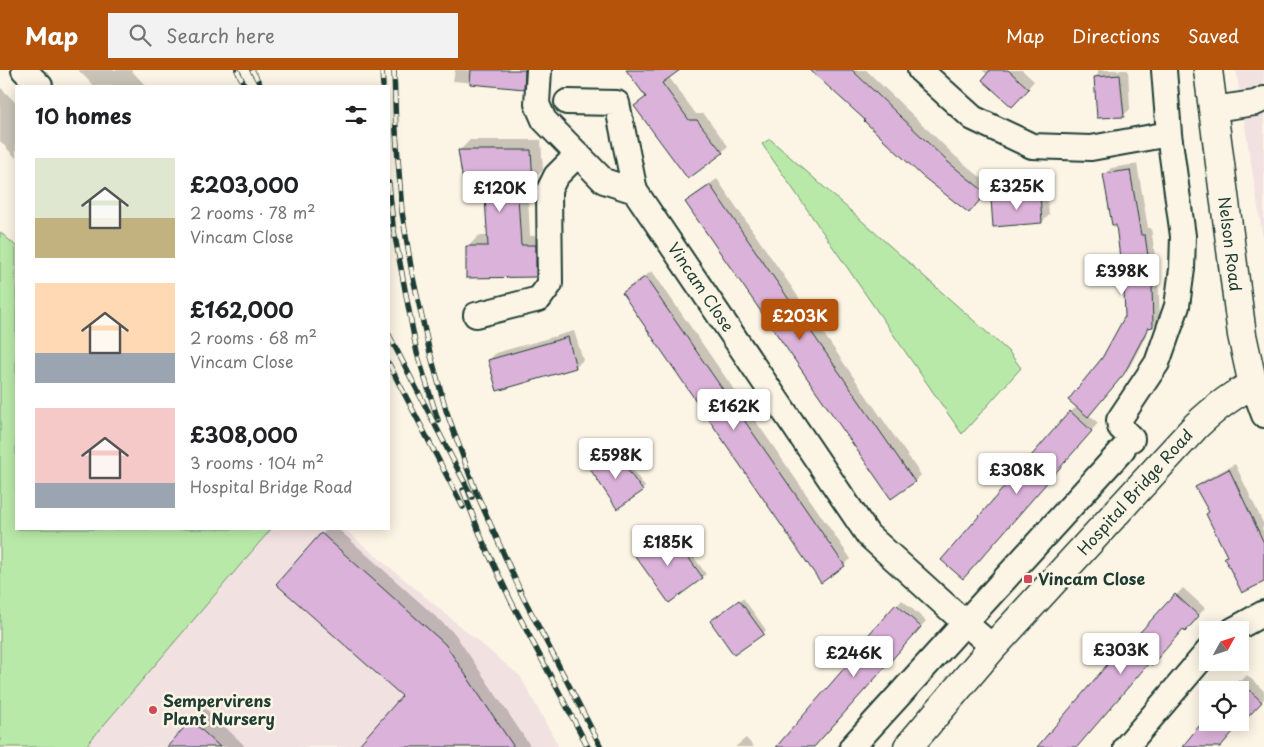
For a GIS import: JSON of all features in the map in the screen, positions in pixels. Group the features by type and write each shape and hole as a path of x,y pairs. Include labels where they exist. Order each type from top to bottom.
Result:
{"main road":[{"name":"Nelson Road","path":"1208,70 1242,335 1253,385"},
{"name":"Hospital Bridge Road","path":"908,747 993,647 1196,426 1218,406 1253,385"}],"street":[{"path":"24,70 39,85"},
{"path":"539,70 537,104 544,120 604,181 635,191"},
{"path":"920,70 973,118 1032,146 1091,148 1169,134"},
{"path":"852,747 1128,444 1120,427 1119,420 1157,364 1177,306 1182,269 1183,236 1169,134 1164,70"},
{"path":"1212,109 1255,103 1264,99"},
{"name":"Vincam Close","path":"567,102 617,103 635,191 868,535 993,647"},
{"path":"476,315 539,299 550,284 549,190 556,176 578,154"},
{"name":"Nelson Road","path":"1253,385 1264,415"},
{"path":"1249,621 1264,613"},
{"path":"1126,747 1199,662"}],"shaded area":[{"path":"1236,70 1264,70 1264,245"},
{"path":"0,232 15,245 15,530 345,530 520,676 559,747 0,747"}],"green space":[{"path":"770,139 1009,352 1021,368 962,434 762,144"},
{"path":"0,232 15,245 15,530 270,530 85,747 0,747"}],"building":[{"path":"471,70 525,70 524,89 470,84"},
{"path":"626,70 680,70 662,83 689,120 697,120 723,153 688,179 634,106 646,97"},
{"path":"810,70 852,70 948,162 986,193 969,213 922,176"},
{"path":"990,70 1008,70 1029,89 1012,107 982,80"},
{"path":"1120,75 1124,117 1097,118 1094,77"},
{"path":"458,150 531,150 533,182 517,181 521,245 536,245 536,277 466,278 466,246 488,246 484,182 463,182"},
{"path":"1130,170 1141,235 1145,235 1152,284 1153,327 1148,328 1124,374 1088,417 1068,400 1102,358 1125,316 1116,225 1112,225 1103,174"},
{"path":"710,185 915,482 891,499 685,202"},
{"path":"1040,194 1042,223 993,227 991,199"},
{"path":"645,277 845,566 821,583 622,293"},
{"path":"568,337 576,368 497,391 488,360"},
{"path":"1070,411 1092,431 963,579 941,560"},
{"path":"615,452 643,491 617,509 590,469"},
{"path":"1229,469 1264,543 1264,582 1242,593 1224,557 1227,556 1206,514 1209,512 1195,487"},
{"path":"662,532 671,544 676,540 703,578 669,603 633,553"},
{"path":"321,533 445,644 514,747 357,747 402,696 276,584"},
{"path":"1175,594 1199,616 1185,632 1183,629 1152,665 1149,663 1077,747 1037,747 1118,652 1121,653"},
{"path":"739,600 764,634 734,655 710,621"},
{"path":"896,604 921,627 814,747 776,747 847,665 844,662"},
{"path":"1249,690 1262,702 1249,716"},
{"path":"191,720 220,747 167,747"},
{"path":"1199,726 1199,731 1234,731 1220,747 1182,747"}],"railway":[{"path":"237,70 244,85"},
{"path":"252,70 260,85"},
{"path":"382,70 383,85"},
{"path":"394,70 402,212 412,273 429,349 446,410 476,492 523,597"},
{"path":"390,194 393,226 417,353 438,420"},
{"path":"390,337 472,497"},
{"path":"390,366 463,507"},
{"path":"463,490 483,542 512,603"},
{"path":"520,591 601,747"},
{"path":"510,599 588,747"}],"place":[{"name":"Vincam Close","path":"1028,579"},
{"name":"Sempervirens Plant Nursery","path":"153,710"}]}
